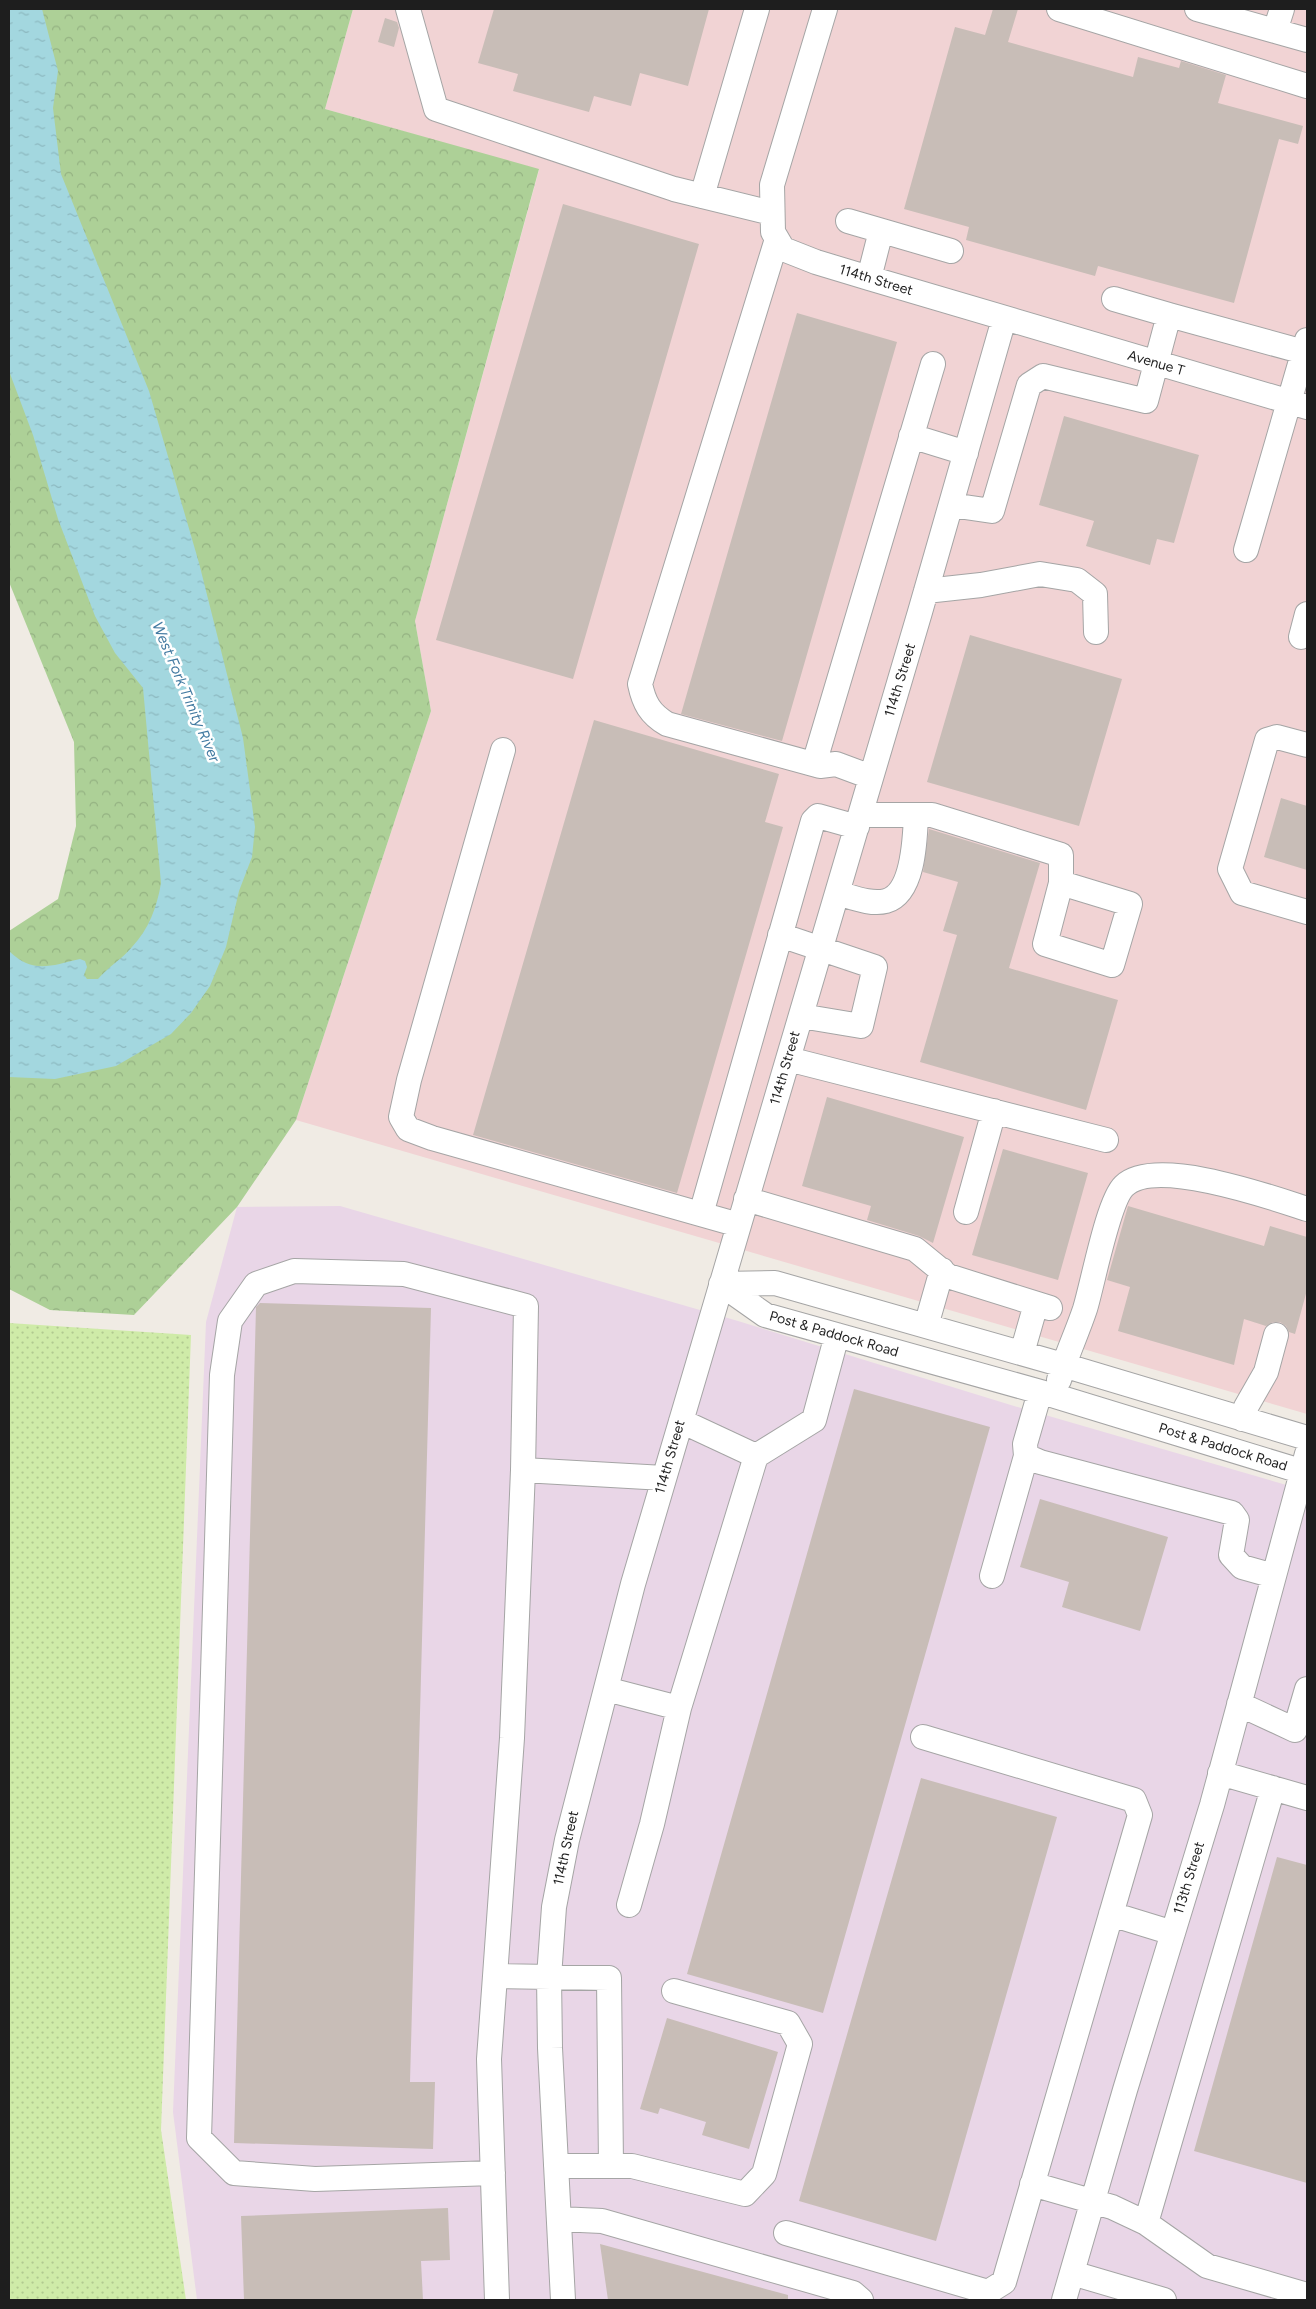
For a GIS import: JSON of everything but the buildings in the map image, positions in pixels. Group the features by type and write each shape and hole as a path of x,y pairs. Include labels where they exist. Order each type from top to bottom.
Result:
{"street":[{"path":"408,9 436,109 674,189 772,213"},
{"path":"702,196 757,9"},
{"path":"825,9 772,185 773,232 777,239 640,684 644,702 654,717 667,724 820,766 836,764 871,777"},
{"path":"1059,9 1307,86"},
{"path":"1197,9 1307,40"},
{"path":"1275,31 1282,9"},
{"path":"848,221 950,251"},
{"path":"869,278 881,231"},
{"name":"114th Street","path":"563,2300 550,2048 549,1977 554,1907 565,1850 633,1584 926,591 1004,319 816,262 783,249 777,239"},
{"path":"1114,299 1169,315 1305,346 1298,405 1246,550"},
{"path":"951,505 992,511 1029,385 1043,376 1146,401 1169,315"},
{"name":"Avenue T","path":"1004,319 1298,405"},
{"path":"814,764 932,364"},
{"path":"911,436 966,453"},
{"path":"926,591 981,585 1040,574 1077,580 1095,594 1096,632"},
{"path":"1301,637 1307,614"},
{"path":"1307,745 1277,737 1267,740 1230,869 1242,893 1307,912"},
{"path":"503,750 409,1080 401,1117 408,1128 432,1138 739,1225"},
{"path":"837,893 872,902 886,901 896,896 905,882 911,865 915,844 916,815"},
{"path":"701,1214 814,817 858,821 932,815 1061,855 1061,883"},
{"path":"780,935 821,947 875,967 861,1026 801,1016"},
{"path":"788,1059 1106,1140"},
{"path":"966,1212 994,1111"},
{"path":"992,1576 1026,1456 1025,1444 1047,1394 1063,1365 1086,1306 1114,1204 1124,1186 1142,1176 1180,1175 1221,1183 1307,1209"},
{"path":"746,1199 915,1249 948,1276 1043,1306 1022,1353"},
{"path":"926,1326 942,1270"},
{"path":"493,2173 315,2179 234,2173 199,2138 221,1384 230,1321 256,1284 294,1271 404,1274 526,1306 523,1470 512,1738 489,2059 493,2173 497,2300"},
{"path":"721,1284 775,1282 1307,1438"},
{"name":"Post & Paddock Road","path":"721,1284 765,1315 1306,1466"},
{"path":"629,1905 652,1824 679,1708 756,1456 814,1420 837,1335"},
{"path":"1242,1419 1246,1407 1266,1372 1276,1335"},
{"path":"681,1421 756,1456"},
{"path":"1026,1456 1040,1462 1232,1513 1236,1520 1231,1555 1242,1567 1274,1576"},
{"name":"113th Street","path":"1064,2300 1220,1773 1306,1466"},
{"path":"523,1470 664,1478"},
{"path":"606,1689 679,1708"},
{"path":"1239,1704 1301,1732 1307,1690"},
{"path":"786,2233 988,2292 1004,2282 1140,1815 1134,1800 923,1737"},
{"path":"1220,1773 1307,1798"},
{"path":"1146,2223 1273,1788"},
{"path":"1111,1914 1173,1933"},
{"path":"495,1976 609,1978 612,2166"},
{"path":"556,2166 632,2166 745,2194 764,2174 800,2044 788,2023 674,1991"},
{"path":"1032,2184 1112,2207 1146,2223 1206,2266 1307,2295"},
{"path":"559,2219 602,2220 853,2293 861,2300"},
{"path":"1072,2273 1119,2294 1164,2300"}],"shaded area":[{"path":"353,9 1307,9 1307,1414 296,1120 431,711 415,621 539,170 325,109"},
{"path":"340,1206 738,1321 1014,1406 1307,1491 1307,2300 197,2300 173,2112 206,1322 237,1207"}],"green space":[{"path":"9,9 353,9 325,109 539,169 415,621 431,711 296,1120 237,1207 134,1315 50,1310 9,1289 9,931 58,899 76,826 74,742 9,582"},
{"path":"9,1323 191,1335 161,2130 186,2300 9,2300"}],"water":[{"name":"West Fork Trinity River","path":"9,9 42,9 58,71 53,108 61,174 149,391 199,563 243,738 255,827 252,857 239,891 226,947 210,986 191,1013 171,1034 116,1066 55,1079 9,1077 9,951 26,963 42,966 51,966 80,959 85,961 87,967 84,975 87,979 98,979 128,951 143,933 155,909 161,883 143,688 115,653 95,616 58,519 33,435 9,371"}]}
